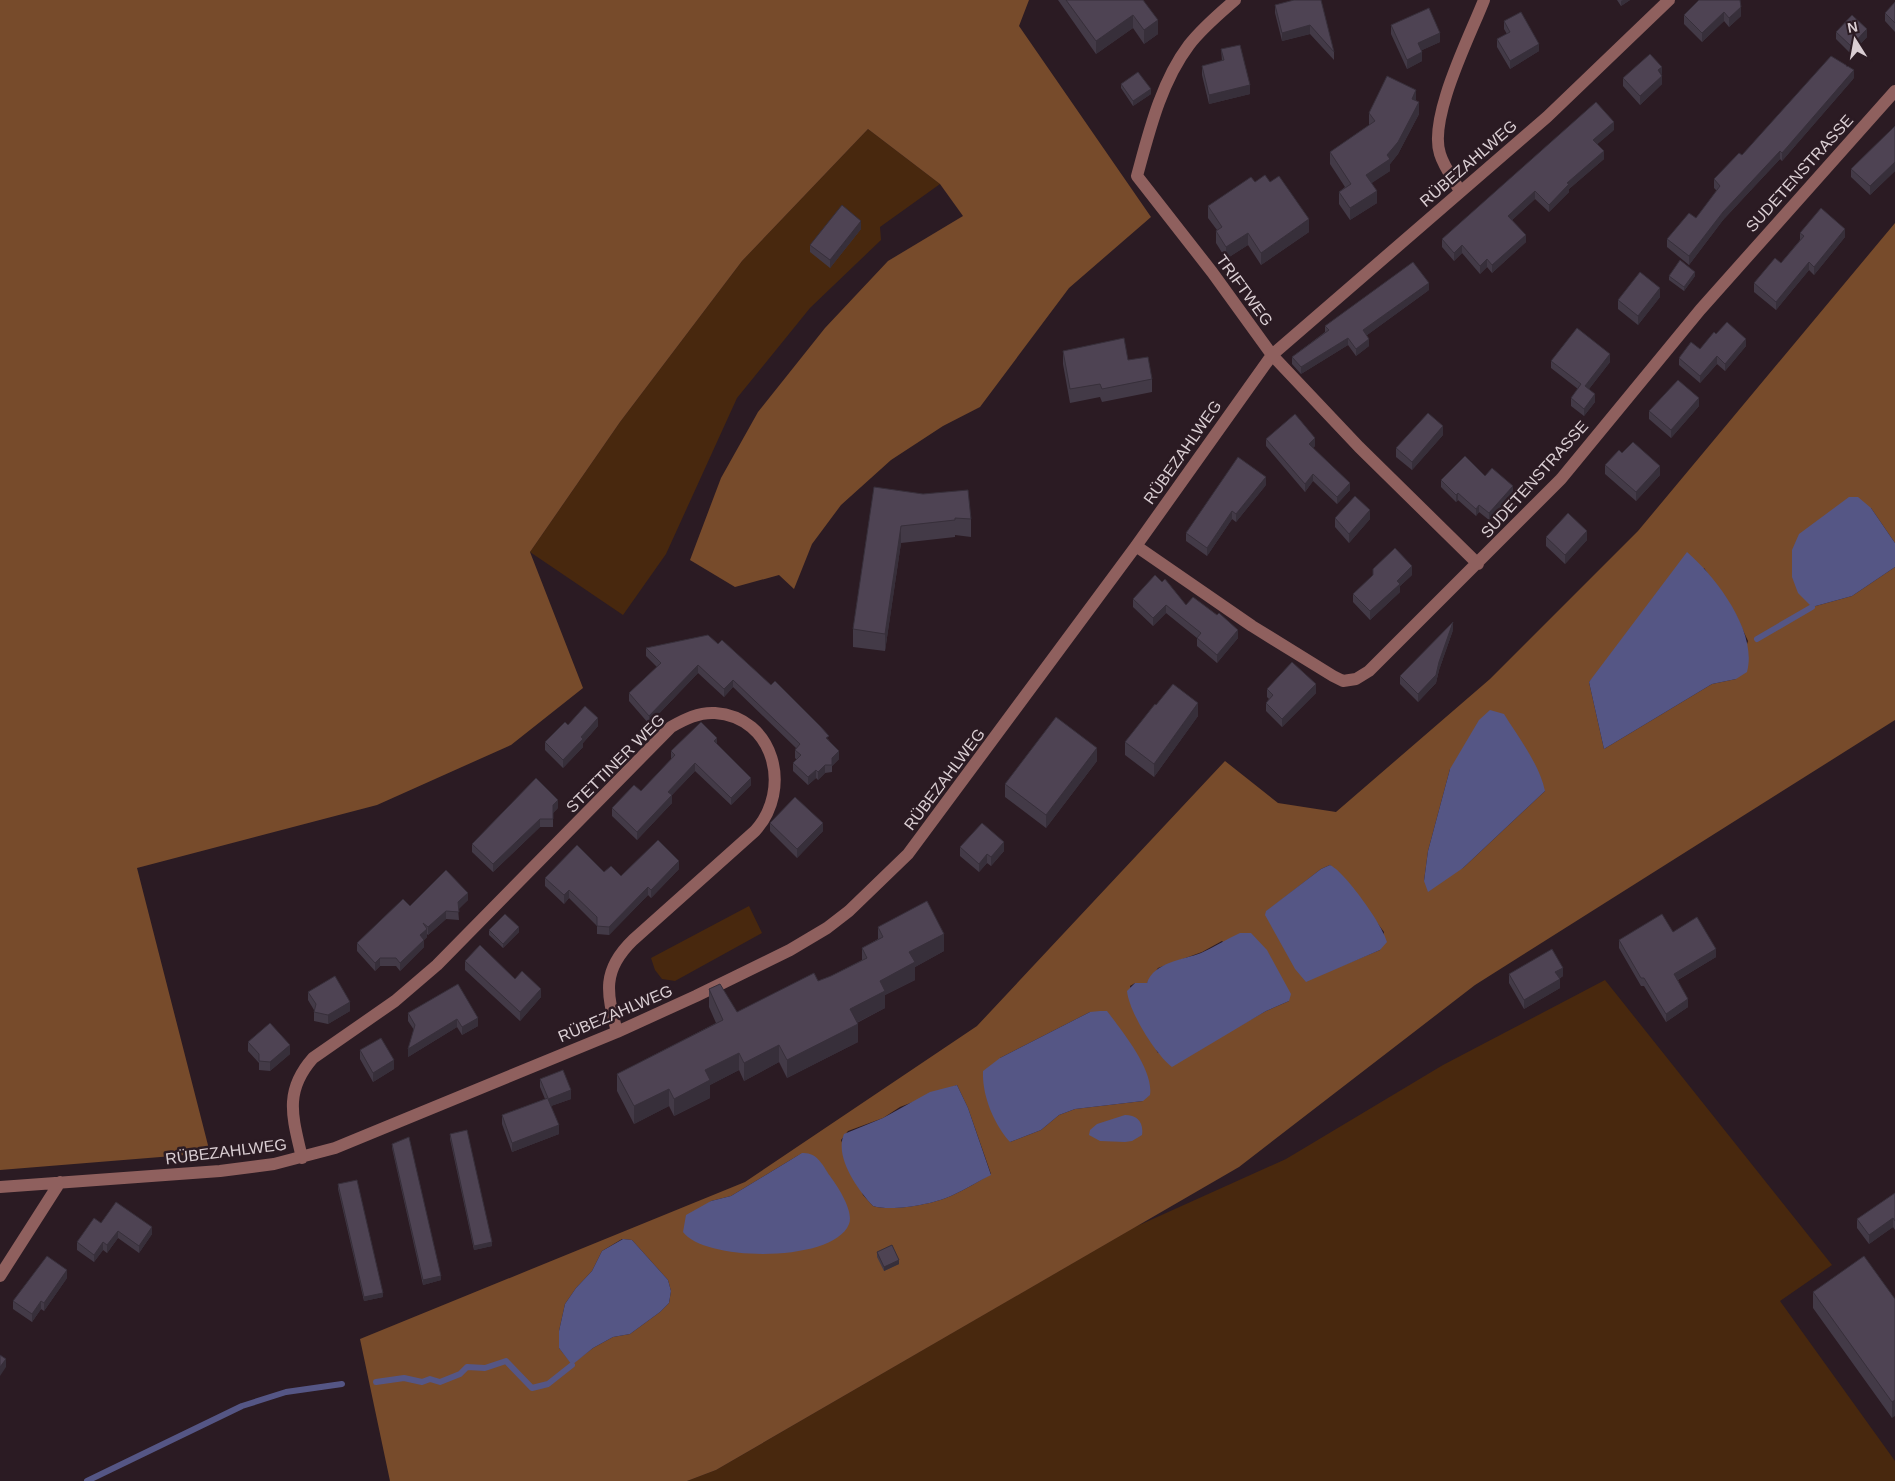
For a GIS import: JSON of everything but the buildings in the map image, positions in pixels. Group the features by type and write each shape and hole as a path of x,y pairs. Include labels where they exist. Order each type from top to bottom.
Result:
{"street":[{"name":"TRIFTWEG","path":"1235,0 1201,31 1178,60 1161,100 1137,176 1212,272 1272,355 1359,447 1478,564"},
{"path":"1460,191 1439,153 1437,140 1438,125 1446,97 1484,0"},
{"name":"RÜBEZAHLWEG","path":"0,1187 220,1171 302,1158 335,1148 617,1032 767,963 809,940 849,911 881,882 914,846 1136,546 1272,355 1547,117 1669,0"},
{"name":"SUDETENSTRASSE","path":"1136,546 1252,626 1344,681 1356,679 1369,670 1478,564 1560,479 1700,310 1895,91"},
{"name":"STETTINER WEG","path":"302,1158 293,1121 292,1099 296,1083 313,1058 395,1002 437,965 671,726 706,713 728,716 748,726 765,744 772,758 776,776 774,799 764,820 755,831 633,940 615,960 609,978 608,995 617,1032"},
{"path":"0,1276 60,1182"}],"shaded area":[{"path":"0,0 1029,0 1019,26 1151,217 1069,288 980,407 943,426 891,460 841,505 812,544 794,589 779,575 735,587 690,560 721,478 758,412 825,328 888,261 963,216 940,184 868,129 742,261 620,422 530,552 583,688 511,745 377,805 137,868 210,1153 0,1170"},
{"path":"868,129 940,184 880,227 881,240 810,308 737,398 666,554 623,615 530,552 620,422 742,261"},
{"path":"1895,223 1895,543 1871,508 1812,607 1852,596 1895,567 1895,720 1475,985 1239,1167 716,1470 687,1481 390,1481 360,1339 745,1182 977,1026 1225,761 1278,803 1336,812 1490,679 1638,531","holes":["1704,568 1736,615 1748,641 1736,679 1712,684 1604,749 1589,682","1450,769 1545,791 1463,868 1424,881 1428,851","1330,865 1344,878 1384,932 1380,950 1334,969 1267,911 1321,869","1222,941 1289,1001 1266,1011 1200,1048 1158,1053 1139,1020 1130,986 1135,983 1147,983 1158,968 1202,952","1090,1012 1143,1101 1075,1109 1059,1115 1041,1130 1010,1142 1000,1058","957,1085 968,1108 991,1174 958,1193 935,1201 901,1208 873,1206 863,1195 841,1140 848,1131 883,1118 900,1107","802,1153 683,1232 711,1201 731,1196","622,1239 632,1240 668,1280 671,1291 669,1303 630,1334 613,1337 593,1348 572,1364 559,1348 559,1331 565,1304 576,1288 592,1271 602,1251"]},
{"path":"749,906 762,933 675,981 662,979 655,970 651,958"},
{"path":"1605,980 1832,1265 1780,1301 1895,1461 1895,1481 687,1481 716,1470 1135,1227 1286,1159 1443,1065"}],"water":[{"path":"1849,497 1858,497 1871,508 1895,543 1895,567 1852,596 1812,607 1798,593 1792,577 1792,550 1799,534"},
{"path":"1687,552 1722,590 1732,606 1746,640 1749,656 1747,672 1736,679 1712,684 1604,749 1589,682"},
{"path":"1490,710 1504,714 1533,760 1545,791 1463,868 1428,892 1424,881 1428,851 1450,769 1479,720"},
{"path":"1330,865 1344,877 1362,899 1387,942 1380,950 1306,982 1295,969 1265,915 1266,911 1321,869"},
{"path":"1240,933 1251,933 1267,950 1291,994 1289,1001 1266,1011 1172,1067 1158,1053 1144,1032 1133,1010 1127,991 1135,983 1147,983 1156,970 1162,966 1201,953"},
{"path":"1107,1011 1136,1051 1147,1074 1150,1095 1143,1101 1075,1109 1059,1115 1041,1130 1010,1142 999,1127 990,1109 983,1080 983,1071 1000,1058 1090,1012"},
{"path":"957,1085 968,1108 991,1175 953,1195 936,1201 902,1208 873,1206 849,1173 842,1153 844,1134 883,1118 930,1092"},
{"path":"1125,1115 1133,1116 1139,1120 1142,1126 1142,1135 1132,1141 1125,1142 1100,1141 1089,1135 1090,1130 1097,1124"},
{"path":"802,1153 812,1154 819,1160 837,1186 847,1206 850,1219 849,1224 838,1237 820,1246 796,1252 769,1254 741,1253 716,1249 696,1242 683,1232 686,1215 711,1201 731,1196"},
{"path":"623,1239 632,1240 668,1280 671,1291 669,1303 630,1334 613,1337 593,1348 572,1365 559,1348 559,1331 565,1304 576,1288 592,1271 602,1251"}],"waterway":[{"path":"1757,639 1812,607"},
{"path":"376,1382 404,1378 422,1382 430,1379 440,1382 460,1374 467,1367 485,1368 506,1361 532,1388 548,1384 572,1365"},
{"path":"87,1481 242,1406 286,1392 342,1384"}]}
